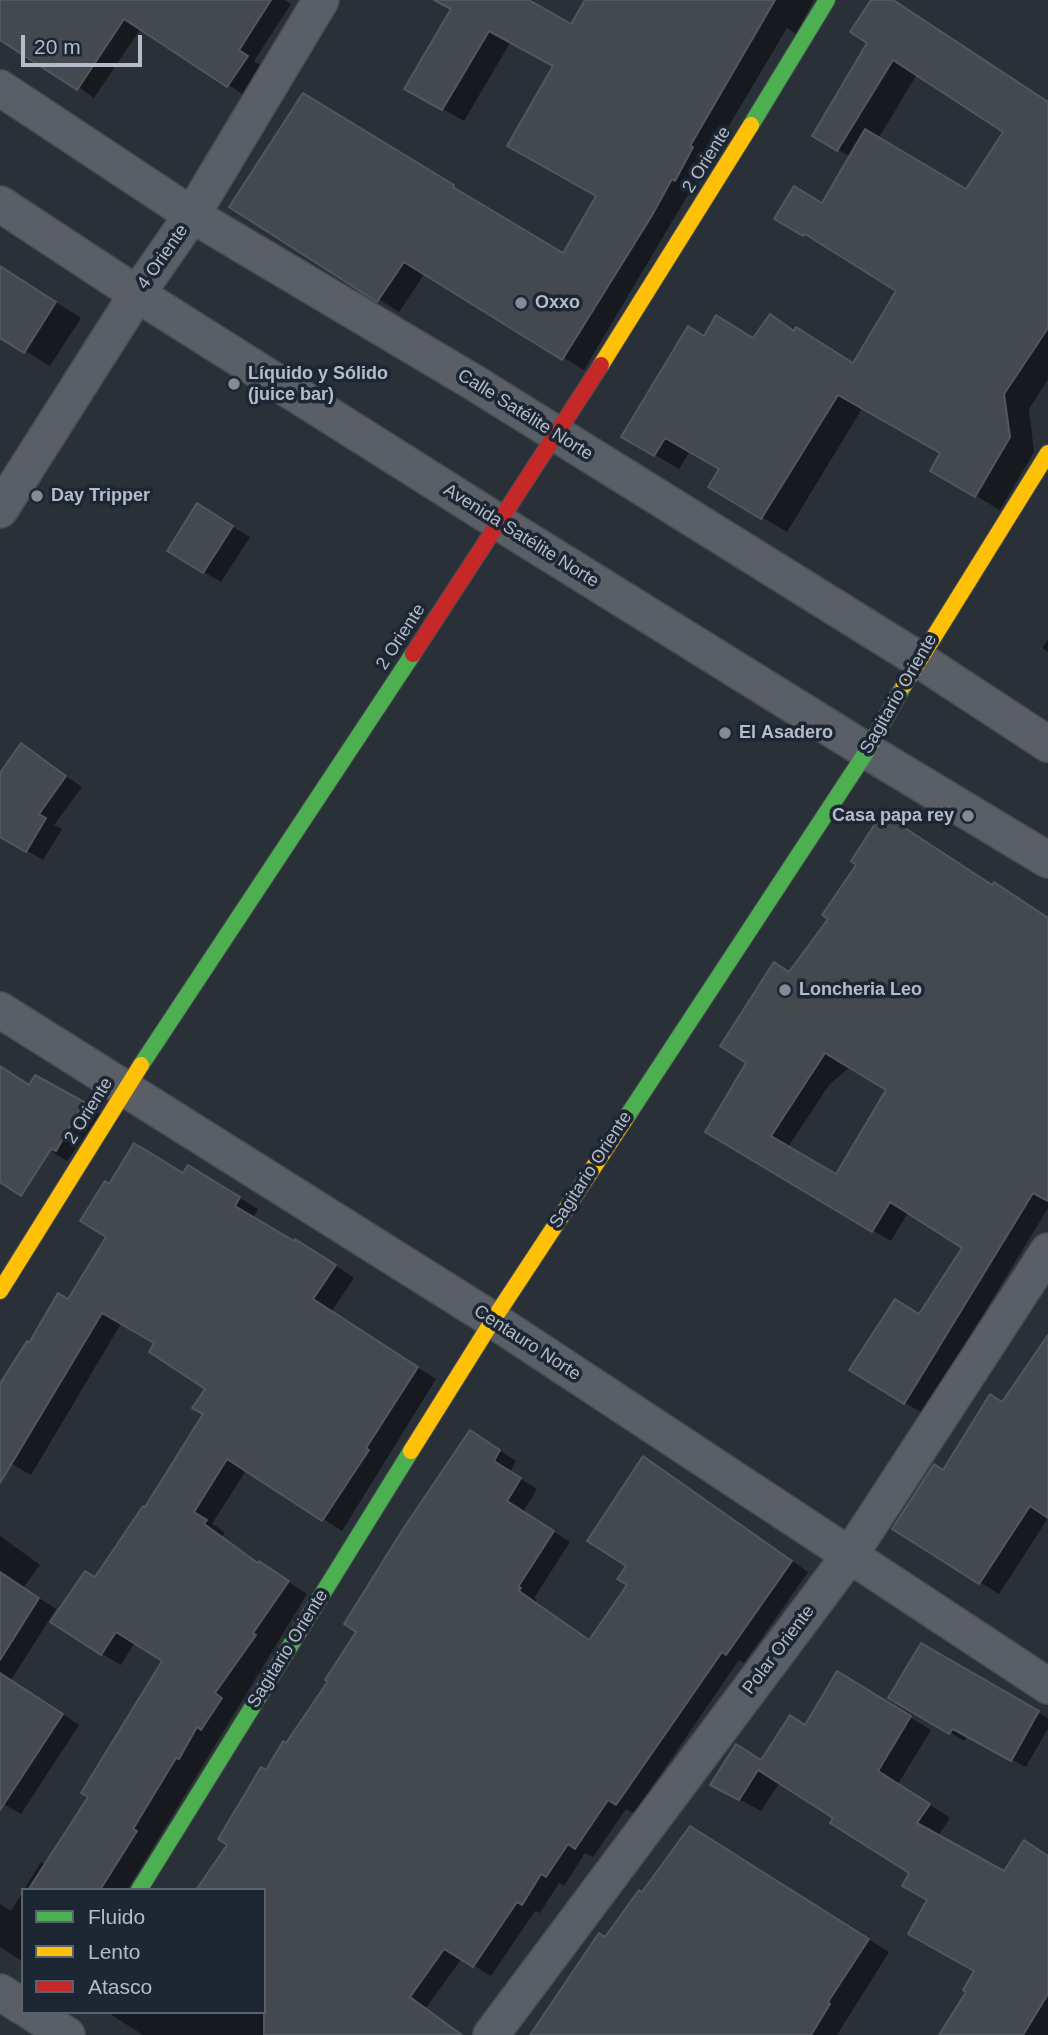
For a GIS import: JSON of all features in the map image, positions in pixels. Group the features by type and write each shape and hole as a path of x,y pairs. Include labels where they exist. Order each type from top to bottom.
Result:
{"street":[{"name":"4 Oriente","path":"0,510 137,294 192,215 321,0"},
{"name":"2 Oriente","path":"0,1291 125,1090 558,434 827,0"},
{"name":"Calle Satélite Norte","path":"0,88 192,215 558,434 918,659 1048,744"},
{"name":"Avenida Satélite Norte","path":"0,204 137,294 500,523 1048,860"},
{"name":"Sagitario Oriente","path":"140,1888 493,1320 867,751 918,659 1048,453"},
{"name":"Centauro Norte","path":"0,1010 493,1320 1048,1686"},
{"name":"Polar Oriente","path":"491,2035 850,1555 1048,1251"},
{"path":"0,1992 21,2006"}],"building":[{"path":"0,0 271,0 239,50 248,56 227,87 124,19 77,90 0,40"},
{"path":"434,0 529,0 571,24 585,0 775,0 690,146 693,147 675,181 672,179 562,360 404,262 377,302 229,207 303,93 563,253 596,196 507,146 553,66 489,31 442,110 404,89 451,9"},
{"path":"871,0 893,0 1048,102 1048,328 1004,394 1010,437 975,497 930,471 940,453 838,395 761,519 708,487 719,469 665,438 654,456 621,437 688,326 704,336 716,315 753,338 770,314 794,331 796,327 853,363 896,291 805,234 803,236 774,219 794,186 822,203 865,129 966,189 1003,132 893,60 837,151 812,136 867,43 850,32"},
{"path":"0,266 56,302 24,353 0,338"},
{"path":"197,503 233,526 203,573 167,551"},
{"path":"21,743 66,776 39,814 46,818 26,852 0,837 0,773"},
{"path":"882,813 1048,918 1048,1201 1033,1193 904,1404 849,1370 895,1299 919,1314 962,1248 890,1202 872,1232 705,1132 746,1063 720,1046 774,962 789,972 828,919 822,915 856,865 851,861","holes":["825,1053 886,1090 836,1174 771,1136"]},
{"path":"0,1066 29,1085 35,1075 84,1102 56,1151 51,1149 21,1196 0,1182"},
{"path":"134,1143 183,1173 188,1165 240,1197 235,1206 336,1265 313,1299 418,1367 366,1448 369,1450 322,1521 227,1459 194,1512 207,1520 204,1524 258,1563 259,1561 289,1581 253,1633 256,1635 215,1693 222,1698 201,1730 197,1727 179,1759 176,1758 133,1829 137,1831 101,1888 29,1888 88,1797 81,1793 162,1661 116,1632 101,1655 50,1622 85,1571 95,1577 143,1506 145,1507 203,1414 192,1408 205,1389 149,1352 154,1343 102,1313 0,1483 0,1384 27,1341 29,1343 58,1293 68,1299 106,1237 80,1221 105,1181 109,1184"},
{"path":"1048,1335 1048,1518 1030,1506 979,1584 892,1529 934,1464 943,1470 990,1394 1002,1402"},
{"path":"470,1430 500,1450 494,1461 521,1478 507,1501 554,1531 518,1587 521,1588 519,1591 589,1640 627,1585 617,1579 626,1566 587,1541 643,1456 792,1561 726,1655 722,1652 616,1805 608,1800 575,1849 568,1844 546,1877 541,1874 522,1905 517,1902 473,1967 444,1949 410,1997 462,2035 264,2035 266,1888 197,1888 227,1845 218,1839 261,1767 266,1770 283,1741 286,1743 328,1681 325,1680 356,1632 344,1624 403,1529"},
{"path":"0,1572 39,1598 0,1660"},
{"path":"921,1643 1039,1711 1011,1761 953,1729 949,1734 888,1698"},
{"path":"837,1671 911,1716 878,1771 930,1804 917,1823 1004,1871 1024,1840 1048,1856 1048,1994 1023,2035 939,2035 966,1992 963,1990 974,1971 908,1934 927,1900 902,1886 909,1873 830,1823 833,1818 758,1770 739,1800 710,1785 736,1744 761,1760 790,1715 805,1725"},
{"path":"0,1673 63,1714 0,1810"},
{"path":"690,1826 869,1939 828,2002 830,2004 811,2035 530,2035 599,1933 605,1937"}],"traffic: fast":[{"path":"751,125 827,0"},
{"path":"141,1065 413,654"},
{"path":"626,1118 867,751 904,685"},
{"path":"140,1888 411,1451"}],"traffic: slow":[{"path":"601,365 751,125"},
{"path":"904,685 1048,453"},
{"path":"0,1291 141,1065"},
{"path":"411,1451 493,1320 626,1118"}],"traffic: jam":[{"path":"413,654 601,365"}],"place":[{"name":"Oxxo","path":"521,303"},
{"name":"Líquido y Sólido (juice bar)","path":"234,384"},
{"name":"Day Tripper","path":"37,496"},
{"name":"El Asadero","path":"725,733"},
{"name":"Casa papa rey","path":"968,816"},
{"name":"Loncheria Leo","path":"785,990"}]}
